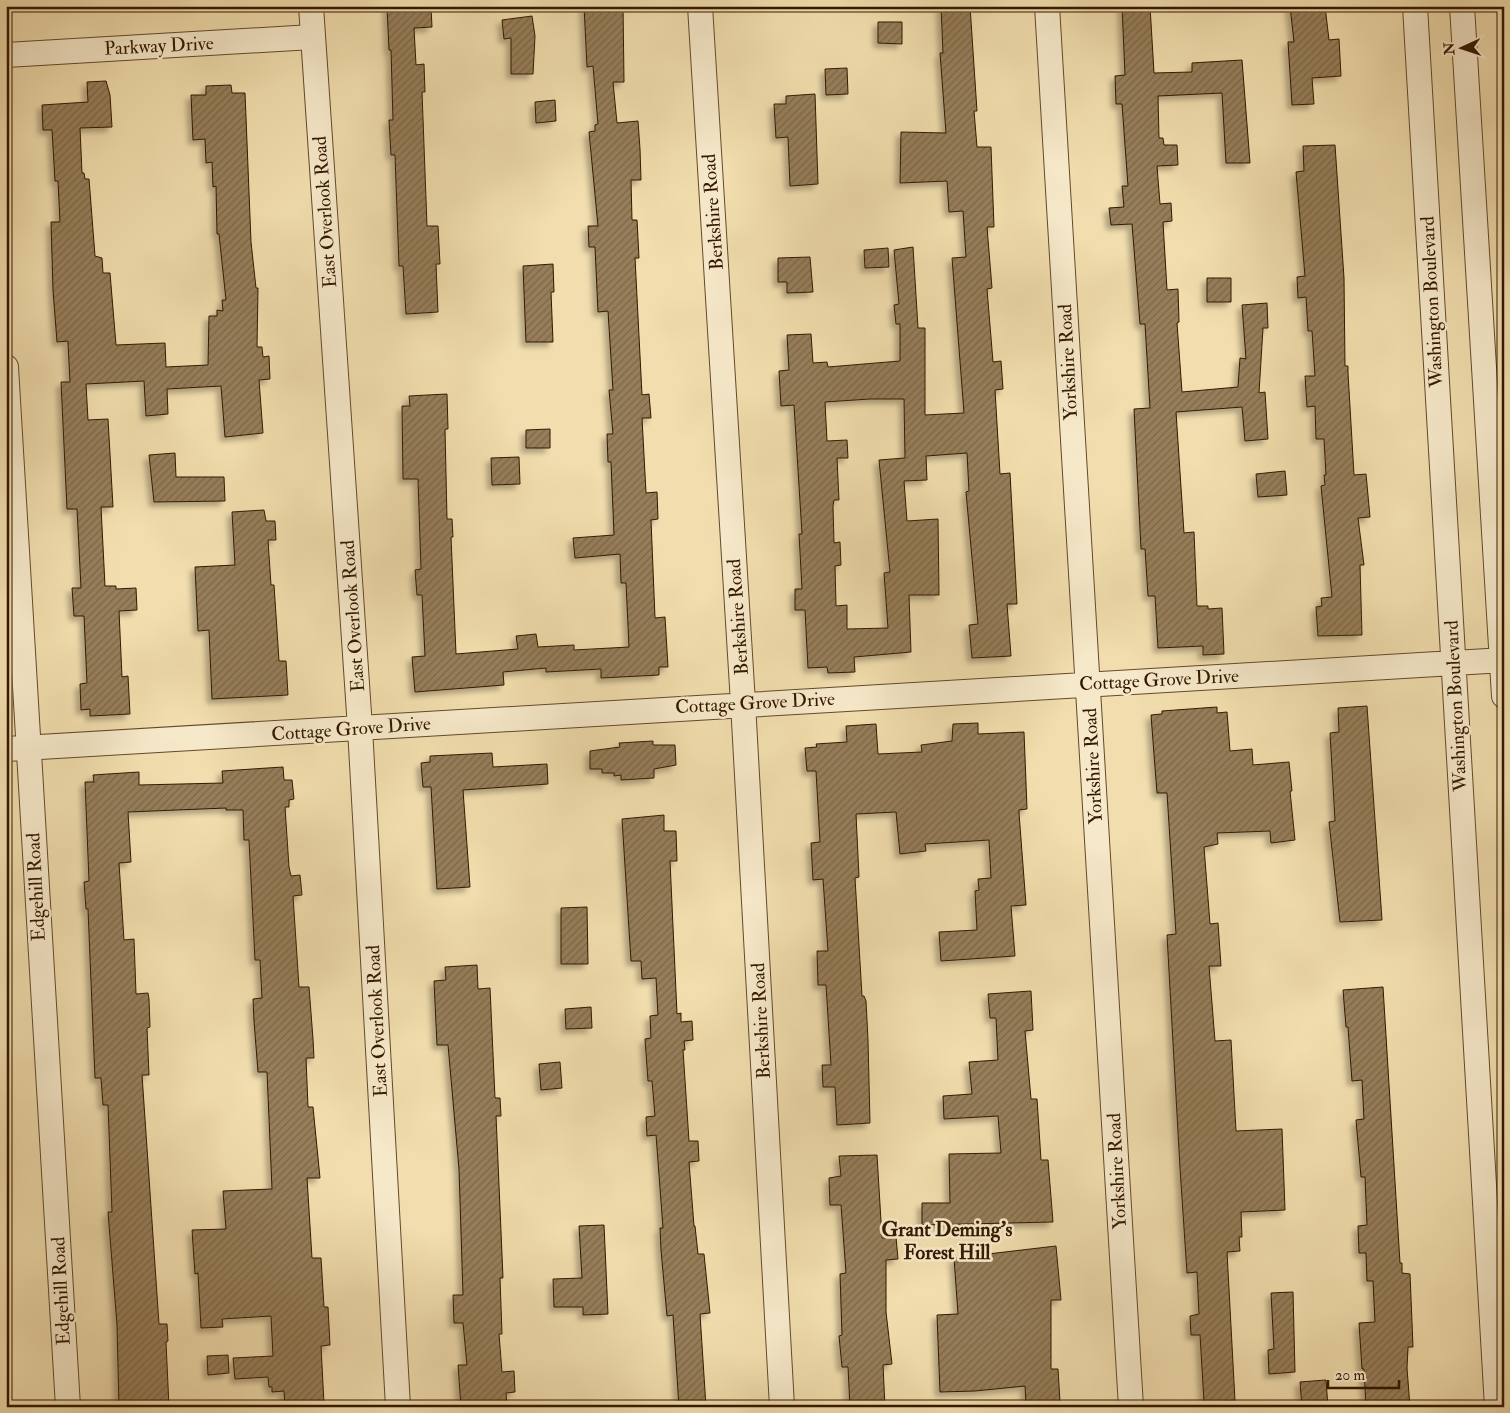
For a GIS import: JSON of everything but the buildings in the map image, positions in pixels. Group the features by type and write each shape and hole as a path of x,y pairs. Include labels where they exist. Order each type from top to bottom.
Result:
{"street":[{"name":"East Overlook Road","path":"311,6 360,728 398,1407"},
{"name":"Berkshire Road","path":"700,6 743,703 782,1407"},
{"name":"Yorkshire Road","path":"1047,6 1131,1407"},
{"name":"Washington Boulevard","path":"1415,6 1497,1407"},
{"path":"1462,6 1504,696"},
{"name":"Parkway Drive","path":"6,55 312,37"},
{"name":"Edgehill Road","path":"6,367 17,749 68,1407"},
{"name":"Cottage Grove Drive","path":"17,749 743,703 1503,660"}],"district":[{"name":"Grant Deming's Forest Hill","path":"947,1240"}]}
